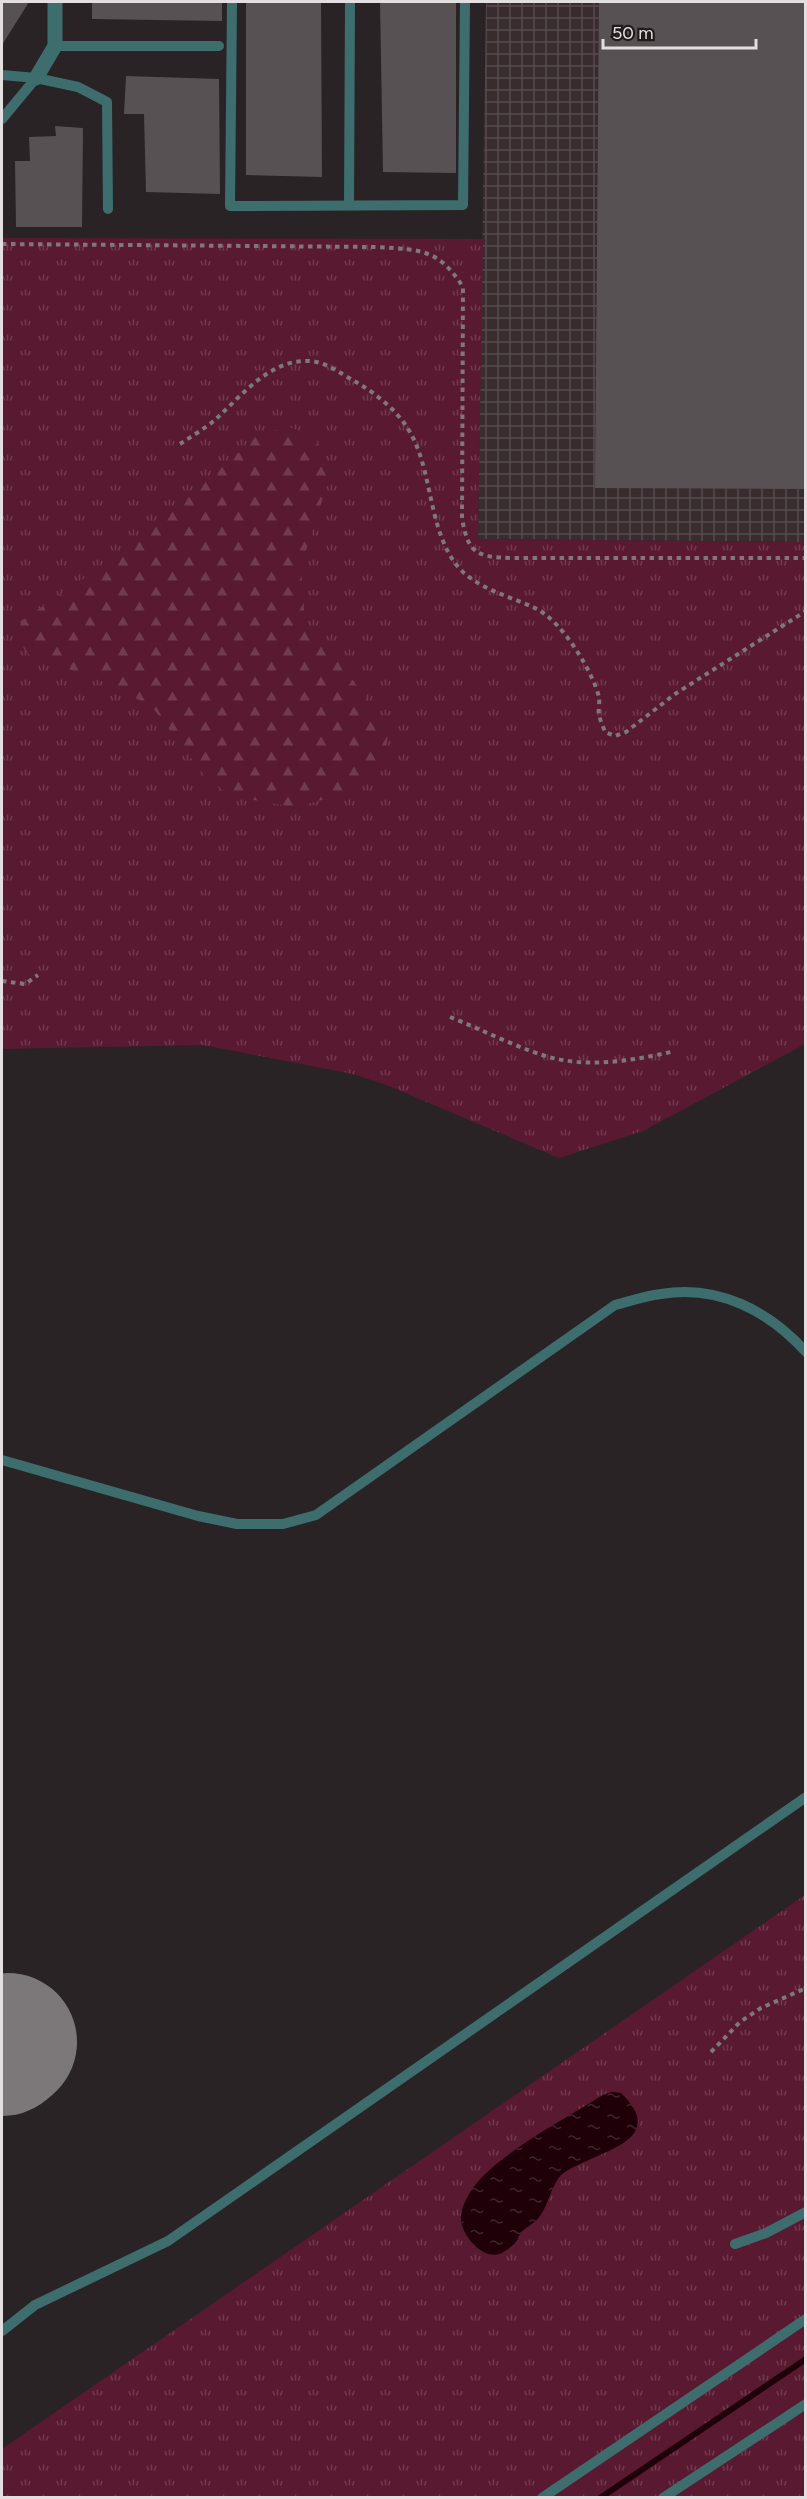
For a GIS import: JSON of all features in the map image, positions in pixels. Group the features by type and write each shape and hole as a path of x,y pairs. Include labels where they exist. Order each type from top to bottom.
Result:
{"street":[{"path":"36,78 55,46 55,2"}],"lane":[{"path":"232,2 230,206 464,205 465,2"},
{"path":"349,205 350,2"},
{"path":"55,46 219,46"},
{"path":"2,75 36,78 78,87 107,102 108,209"},
{"path":"2,119 36,78"},
{"path":"2,1460 198,1516 237,1524 283,1524 316,1515 615,1305 663,1293 707,1293 745,1305 785,1330 806,1352"},
{"path":"2,2331 35,2305 168,2241 806,1797"},
{"path":"735,2244 766,2233 806,2212"},
{"path":"542,2498 806,2319"},
{"path":"663,2498 806,2404"}],"path":[{"path":"2,244 377,247 415,249 433,255 451,268 463,287 462,518 466,540 474,552 489,558 806,558"},
{"path":"180,444 215,420 256,381 287,363 308,360 324,364 361,386 391,407 415,442 445,546 456,564 471,578 490,589 539,610 559,629 590,674 599,698 599,716 605,732 615,736 626,732 675,694 806,611"},
{"path":"2,981 25,984 38,975"},
{"path":"450,1017 556,1059 593,1063 635,1060 671,1052"},
{"path":"711,2052 740,2022 761,2008 806,1988"}],"shaded area":[{"path":"486,2 805,2 805,542 478,539"}],"green space":[{"path":"2,238 483,239 478,539 805,542 805,1044 643,1131 559,1158 389,1086 353,1074 203,1045 2,1049"},
{"path":"288,427 315,435 330,476 301,566 305,624 333,654 389,729 384,761 351,793 293,807 231,796 204,775 153,708 115,686 28,654 18,641 21,621 146,536 258,435"},
{"path":"805,1895 805,2497 2,2497 2,2449"}],"water":[{"path":"612,2092 621,2093 635,2111 637,2126 631,2137 618,2146 568,2170 558,2179 540,2216 519,2235 513,2245 502,2253 488,2254 475,2246 465,2233 461,2217 466,2200 479,2180 530,2140 603,2095"}],"building":[{"path":"2,2 29,2 2,45"},
{"path":"92,2 222,2 222,21 92,19"},
{"path":"246,2 321,2 322,177 246,175"},
{"path":"380,2 456,2 456,173 383,172"},
{"path":"599,2 806,2 806,489 595,488"},
{"path":"126,76 219,79 220,194 146,192 144,114 124,114"},
{"path":"55,126 83,128 82,227 16,227 15,161 30,161 29,137 56,136"}],"waterway":[{"path":"600,2498 806,2359"}],"taxiway":[{"path":"2,2033 8,2042"}],"runway":[{"path":"2,2047 8,2042"}]}
